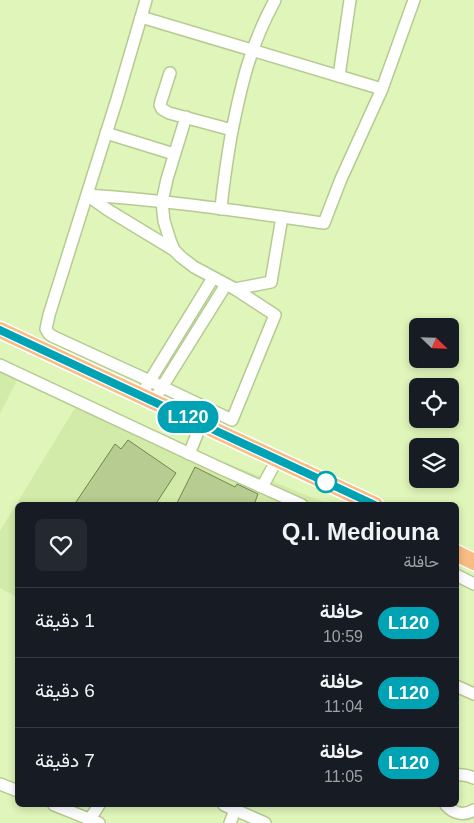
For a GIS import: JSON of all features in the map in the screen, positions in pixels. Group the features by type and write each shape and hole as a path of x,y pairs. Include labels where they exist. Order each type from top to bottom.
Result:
{"highway":[{"path":"0,330 152,394 369,502"},
{"path":"0,339 142,407 349,502"},
{"path":"459,545 474,552"},
{"path":"459,554 474,562"}],"street":[{"path":"146,0 49,315 47,330 54,337 150,381"},
{"path":"221,209 232,130 241,86 252,50 274,0"},
{"path":"339,76 350,0"},
{"path":"87,196 162,202 324,223 341,179 382,89 414,0"},
{"path":"141,16 382,89"},
{"path":"170,73 161,101 161,108 232,130"},
{"path":"174,250 166,232 162,202 186,117"},
{"path":"106,133 174,154"},
{"path":"87,196 174,250 194,267 236,289 275,315 232,420 152,394"},
{"path":"236,289 271,282 282,217"},
{"path":"152,394 150,381 213,278"},
{"path":"152,394 190,341 222,291 224,284"},
{"path":"179,333 190,341"},
{"path":"0,365 295,502"},
{"path":"150,381 152,394"},
{"path":"189,454 198,432"},
{"path":"262,487 272,467"},
{"path":"459,576 474,584"},
{"path":"459,687 474,694"},
{"path":"459,775 473,774"},
{"path":"0,784 15,791"},
{"path":"75,808 94,821 98,807"},
{"path":"228,807 265,823"},
{"path":"448,807 456,818 474,810"},
{"path":"230,823 235,810"}],"shaded area":[{"path":"0,372 17,380 0,414"},
{"path":"78,403 324,502 18,502"},
{"path":"15,506 15,596 0,588 0,531"}],"building":[{"path":"128,440 176,473 157,502 76,502 115,444 121,449"},
{"path":"195,467 235,487 237,484 258,494 255,502 178,502"}],"bus line":[{"name":"L120","path":"0,330 369,502"}]}
